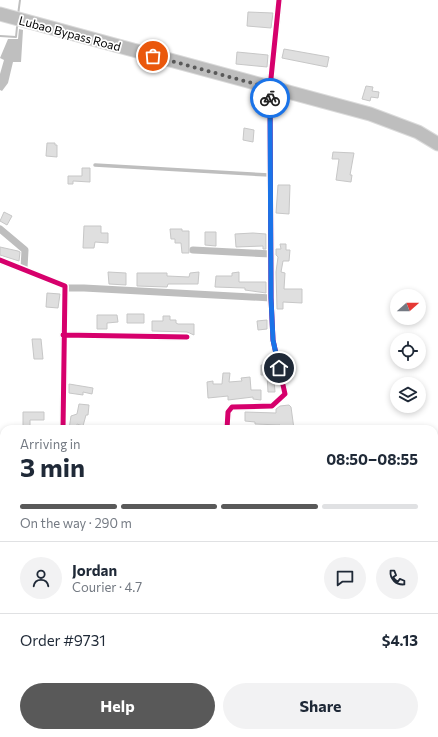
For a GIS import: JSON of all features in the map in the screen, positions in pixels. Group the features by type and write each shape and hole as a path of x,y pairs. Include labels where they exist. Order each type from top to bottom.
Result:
{"highway":[{"name":"Lubao Bypass Road","path":"0,14 370,114 418,132 438,144"}],"street":[{"path":"227,425 228,412 232,407 272,406 285,394 273,340 269,176 270,88 279,0"},
{"path":"0,229 25,250 24,268"},
{"path":"193,250 271,254"},
{"path":"0,260 24,268 30,274 75,290 271,298"},
{"path":"63,425 63,335 65,286"},
{"path":"63,335 187,337"}],"lane":[{"path":"95,165 269,176"}],"shaded area":[{"path":"19,29 23,30 21,62 13,62 8,83 2,91 0,90 0,74 4,60 0,58 8,39 18,39"}],"building":[{"path":"248,12 273,13 271,28 247,26"},
{"path":"284,49 329,57 327,67 282,58"},
{"path":"237,52 268,55 267,67 236,64"},
{"path":"366,86 373,87 372,91 379,92 378,98 371,97 370,101 362,99"},
{"path":"244,128 254,130 253,142 243,140"},
{"path":"47,143 55,143 55,145 57,145 57,157 46,156"},
{"path":"333,152 354,153 350,175 352,175 351,182 336,180 339,159 332,159"},
{"path":"82,168 90,168 90,182 73,181 73,184 68,184 68,176 82,176"},
{"path":"278,185 290,185 289,214 276,213"},
{"path":"4,212 12,216 7,225 0,221"},
{"path":"84,226 101,226 101,233 108,233 108,243 95,242 94,248 83,248"},
{"path":"170,229 182,229 182,231 189,231 189,253 182,253 181,243 175,243 175,239 171,239"},
{"path":"205,232 216,232 216,246 205,245"},
{"path":"235,234 266,234 266,249 263,249 263,246 236,247"},
{"path":"280,244 286,244 286,250 290,250 289,261 283,261 281,272 285,273 284,289 302,289 302,303 283,302 283,309 277,309 276,272 278,257 276,255 276,249 281,249"},
{"path":"0,247 20,252 19,261 0,255"},
{"path":"108,272 126,273 126,285 109,284"},
{"path":"199,272 198,284 168,284 167,287 137,286 137,273 167,273 167,276 189,277 190,273"},
{"path":"239,272 239,282 266,282 266,293 245,290 245,288 215,287 216,276 232,276 232,273"},
{"path":"47,293 60,294 58,308 46,307"},
{"path":"127,314 144,314 144,323 127,323"},
{"path":"97,315 117,315 118,322 107,323 107,329 97,329"},
{"path":"163,316 170,316 170,320 176,320 176,323 178,324 194,324 194,335 187,332 152,331 152,321 163,321"},
{"path":"267,320 267,329 258,330 257,321"},
{"path":"32,339 41,339 43,359 34,359"},
{"path":"261,365 272,365 275,392 268,392 267,375 261,375"},
{"path":"223,373 230,373 229,382 242,381 241,378 250,377 251,390 261,390 261,400 253,399 253,397 228,400 228,396 208,398 207,382 213,381 213,384 222,384"},
{"path":"69,384 93,388 92,394 83,392 83,395 69,393"},
{"path":"79,404 89,405 88,415 86,415 83,425 70,425 71,416 77,414"},
{"path":"289,405 291,407 293,425 255,424 255,422 245,421 245,412 276,413 276,409 280,406"},
{"path":"23,412 44,412 44,420 30,420 30,425 23,425"}],"waterway":[{"path":"18,15 20,0"},
{"path":"0,36 16,37 17,27"}],"cycle path":[{"path":"227,425 228,412 232,407 272,406 285,394 273,340 271,298 270,88 279,0"},
{"path":"0,260 65,286 63,425"},
{"path":"63,335 187,337"}],"way so far":[{"path":"153,56 270,88 270,98"}],"route":[{"path":"270,98 269,176 271,298 273,340 279,368"}]}
